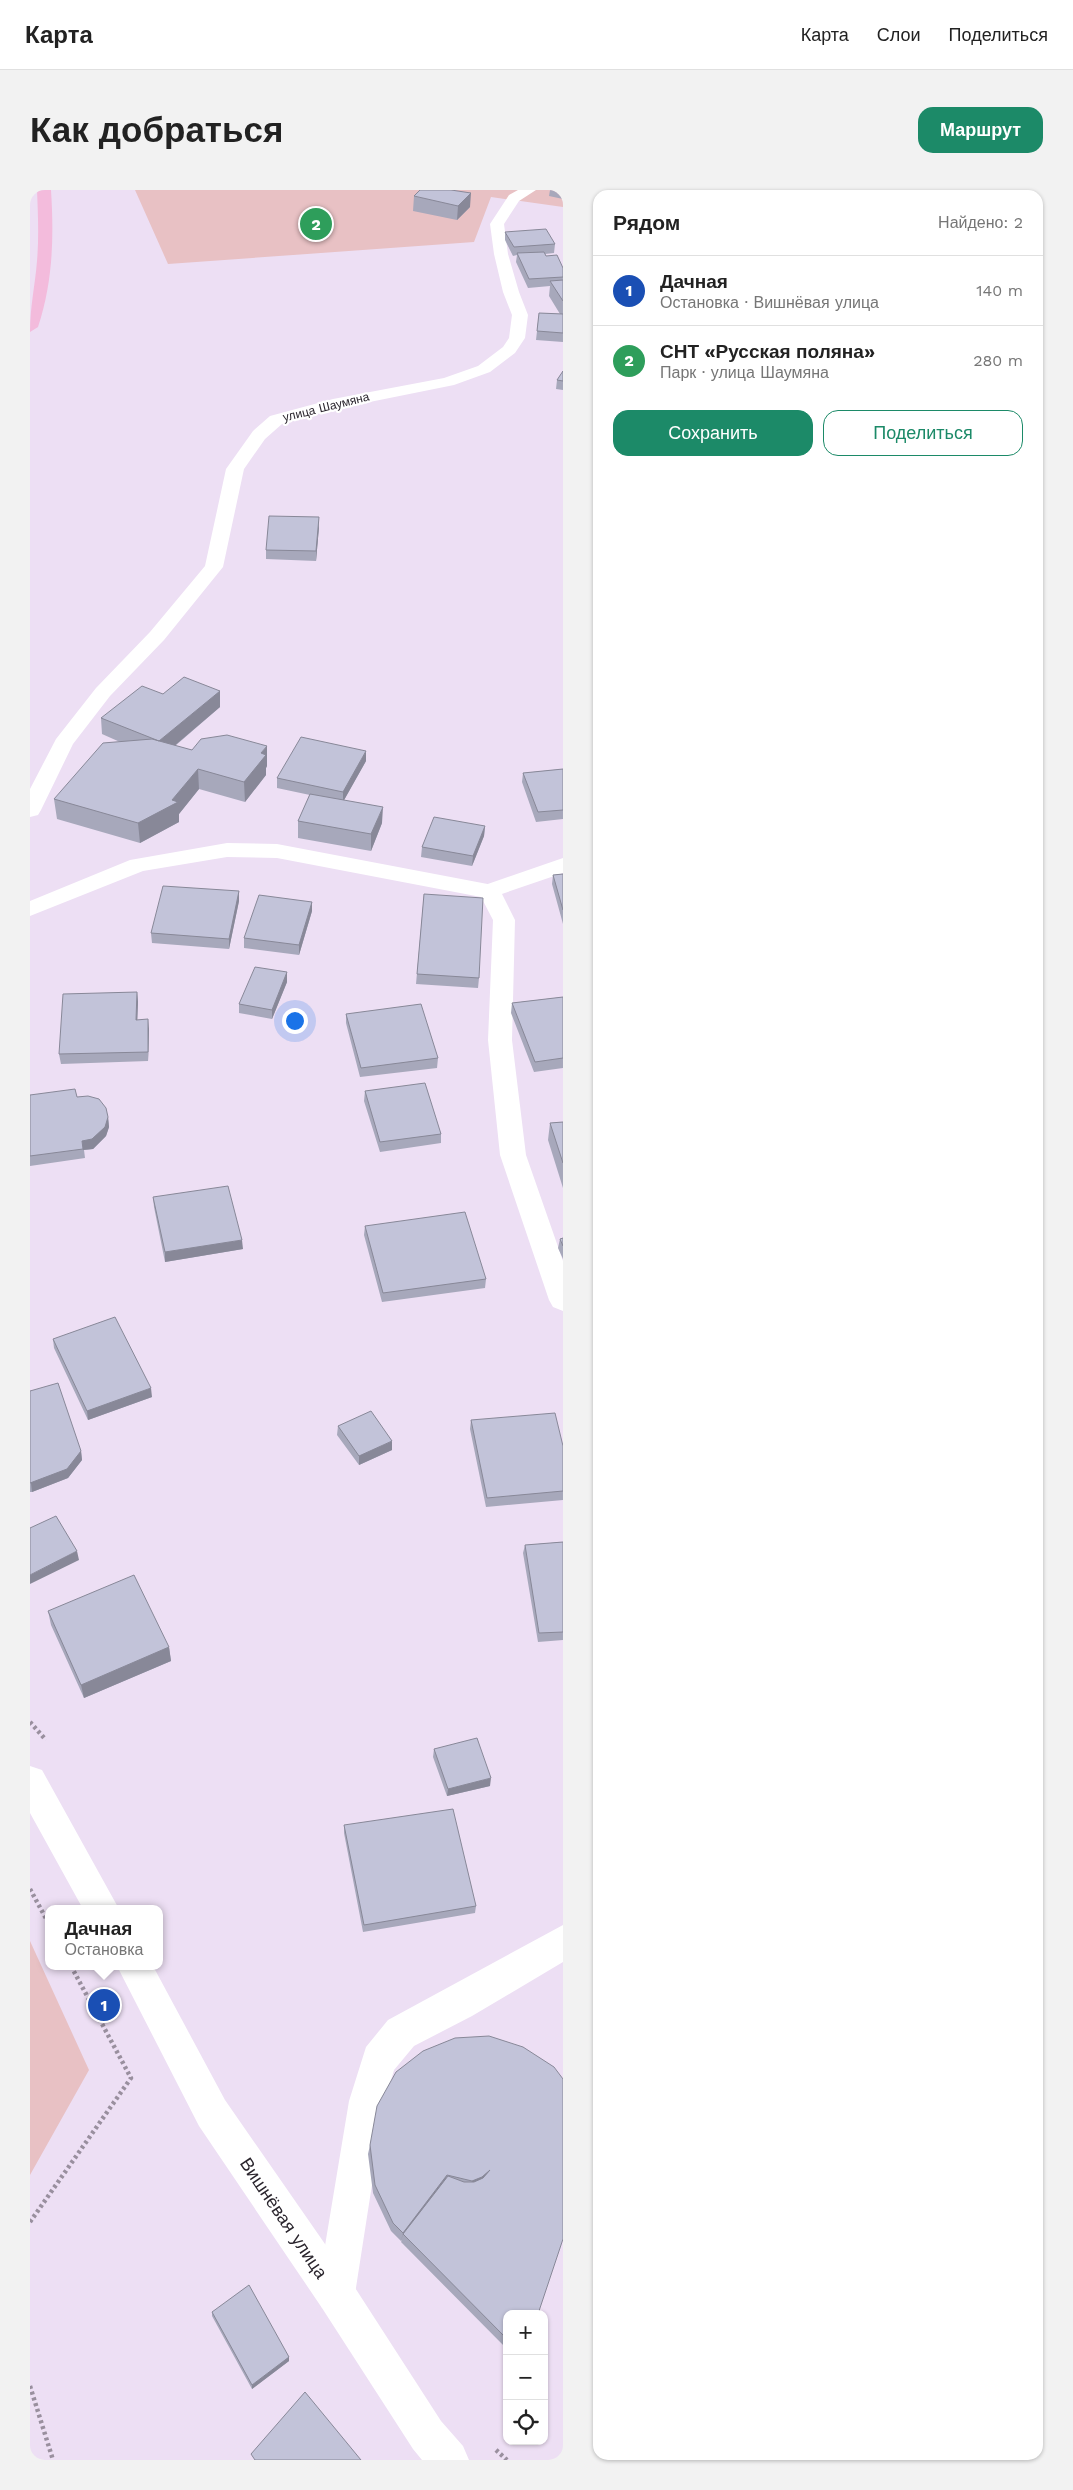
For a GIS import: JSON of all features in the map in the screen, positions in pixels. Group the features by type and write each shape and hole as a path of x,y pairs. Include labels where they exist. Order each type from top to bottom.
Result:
{"highway":[{"path":"30,327 38,307 47,245 44,190"}],"street":[{"name":"улица Шаумяна","path":"30,810 63,743 103,692 157,636 214,567 234,469 259,435 276,420 333,404 448,382 484,369 509,350 517,338 520,315 504,264 497,224 514,198 529,190"},
{"path":"30,909 138,866 227,850 277,851 490,891 563,865"},
{"path":"490,891 504,920 500,1040 514,1155 563,1300"},
{"path":"30,1781 100,1905"},
{"path":"336,2294 367,2101 379,2060 401,2033 459,2003 563,1942"},
{"name":"Вишнёвая улица","path":"136,1970 212,2112 336,2294 427,2435 449,2460"}],"path":[{"path":"30,1889 45,1917"},
{"path":"30,2222 131,2078 73,1970"},
{"path":"30,2386 53,2460"}],"shaded area":[{"path":"135,190 563,190 563,207 491,197 474,242 168,264"},
{"path":"30,1941 89,2070 30,2175"}],"building":[{"path":"420,190 451,190 471,193 458,206 414,196"},
{"path":"546,229 555,244 514,247 505,232"},
{"path":"544,252 546,256 557,255 563,268 563,277 529,279 517,253"},
{"path":"563,280 563,301 550,281"},
{"path":"539,313 563,314 563,333 537,331"},
{"path":"563,371 563,381 557,380"},
{"path":"269,516 319,517 316,551 266,550"},
{"path":"184,677 220,691 159,741 101,718 142,686 163,694"},
{"path":"227,735 267,746 261,753 266,755 244,782 198,769 172,800 178,802 138,823 54,799 103,743 152,739 192,750 201,739"},
{"path":"301,737 366,751 343,792 277,778"},
{"path":"563,769 563,810 538,812 523,773"},
{"path":"310,794 383,807 371,834 298,821"},
{"path":"434,817 485,826 473,856 422,847"},
{"path":"563,874 563,910 553,875"},
{"path":"163,886 239,891 229,939 151,933"},
{"path":"424,894 483,898 479,978 417,974"},
{"path":"259,895 312,902 299,945 244,938"},
{"path":"255,967 287,972 272,1010 239,1004"},
{"path":"137,992 136,1020 148,1019 148,1052 59,1054 63,994"},
{"path":"563,997 563,1058 535,1062 512,1003"},
{"path":"421,1004 438,1058 361,1068 346,1014"},
{"path":"425,1083 441,1134 380,1142 365,1091"},
{"path":"75,1089 77,1097 88,1096 99,1099 106,1108 108,1117 105,1127 92,1139 82,1141 83,1149 30,1156 30,1095"},
{"path":"563,1122 563,1163 550,1123"},
{"path":"228,1186 242,1240 165,1252 153,1197"},
{"path":"465,1212 486,1279 383,1293 365,1226"},
{"path":"115,1317 151,1388 87,1411 53,1339"},
{"path":"58,1383 81,1451 67,1469 30,1483 30,1391"},
{"path":"371,1411 392,1441 359,1456 338,1426"},
{"path":"555,1413 563,1446 563,1491 487,1498 471,1420"},
{"path":"56,1516 77,1551 30,1575 30,1528"},
{"path":"563,1542 563,1632 539,1633 525,1545"},
{"path":"134,1575 169,1647 81,1685 48,1611"},
{"path":"477,1738 491,1778 448,1789 434,1749"},
{"path":"453,1809 476,1906 364,1925 344,1825"},
{"path":"489,2036 523,2047 554,2067 563,2079 563,2239 539,2310 503,2310 503,2335 403,2234 448,2176 464,2182 474,2182 483,2178 490,2170 482,2177 472,2181 447,2175 403,2233 393,2223 375,2185 370,2145 377,2106 396,2072 423,2051 455,2038"},
{"path":"249,2285 289,2357 252,2385 212,2312"},
{"path":"305,2392 361,2460 255,2460 251,2454"}],"place":[{"name":"СНТ «Русская поляна»","path":"316,224"},
{"name":"Дачная","path":"104,2005"}]}
